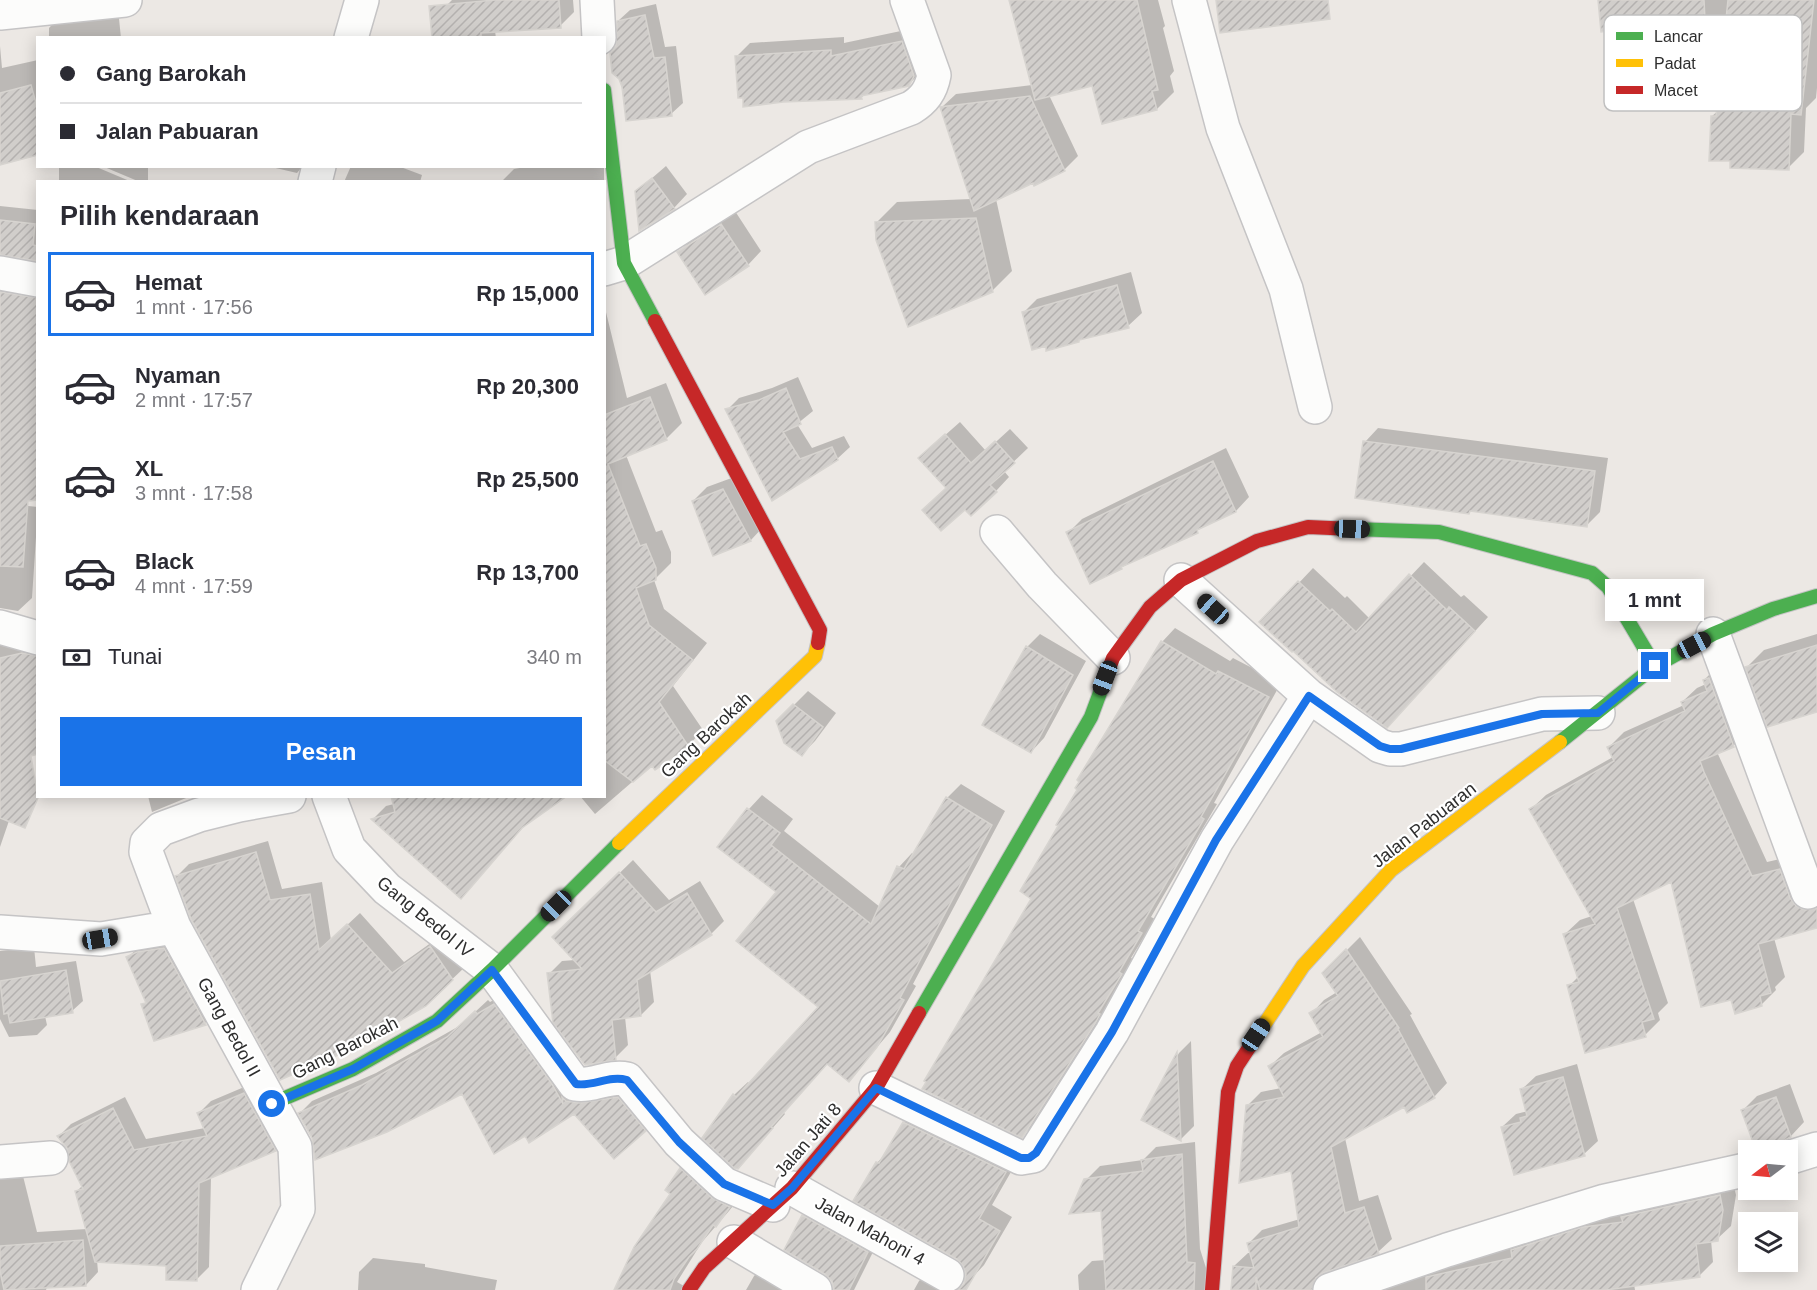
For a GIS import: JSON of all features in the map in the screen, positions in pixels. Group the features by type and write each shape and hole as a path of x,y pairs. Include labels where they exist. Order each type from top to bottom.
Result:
{"street":[{"path":"0,13 125,0"},
{"path":"352,36 362,0"},
{"path":"597,0 599,36"},
{"path":"606,125 614,266 808,147 920,103 931,87 934,75 907,0"},
{"path":"1189,0 1223,128 1286,289 1315,407"},
{"name":"Gang Barokah","path":"272,1104 353,1069 437,1021 492,970 653,809 814,656 820,630 614,266"},
{"path":"0,273 36,280"},
{"name":"Jalan Jati 8","path":"689,1290 704,1268 782,1196 876,1088 1090,717 1113,658 1150,607 1181,580 1257,541 1308,527 1439,532 1592,573 1608,587 1655,666"},
{"path":"997,532 1042,585 1113,658"},
{"path":"1181,580 1309,696 1380,746 1390,749 1424,743 1542,714 1598,713"},
{"name":"Jalan Pabuaran","path":"1212,1290 1228,1092 1237,1066 1303,966 1391,870 1598,713 1655,666 1713,634 1773,609 1817,596"},
{"path":"0,627 36,637"},
{"path":"1713,634 1808,892"},
{"path":"876,1088 1021,1158 1029,1158 1036,1153 1112,1032 1216,840 1309,696"},
{"name":"Gang Bedol II","path":"258,1290 298,1209 295,1147 174,927 146,852 147,843 161,829 199,815 278,798"},
{"name":"Gang Bedol IV","path":"330,798 349,849 387,889 492,970 549,1048"},
{"path":"0,932 100,939 174,927"},
{"name":"Jalan Mahoni 4","path":"549,1048 576,1084 585,1086 613,1078 627,1080 679,1142 724,1184 782,1196 947,1275"},
{"path":"1798,1155 1817,1149"},
{"path":"0,1162 51,1158"},
{"path":"1330,1290 1447,1250 1605,1201 1738,1171"},
{"path":"734,1242 815,1290"}],"building":[{"path":"495,0 559,0 561,28 481,33 481,36 432,36 429,6"},
{"path":"1009,0 1137,0 1158,90 1152,91 1157,110 1102,124 1092,86 1035,100"},
{"path":"1216,0 1328,0 1330,19 1220,33"},
{"path":"1598,0 1704,0 1705,15 1604,15 1604,32 1601,32"},
{"path":"1728,0 1814,0 1802,106 1802,15 1726,15"},
{"path":"645,15 654,58 665,57 672,116 626,121 622,87 619,79 612,73 610,53 616,46 617,21"},
{"path":"902,41 914,76 909,86 861,96 862,99 783,102 743,107 743,98 738,98 735,56 831,50 831,56"},
{"path":"31,85 36,103 36,156 0,165 0,93"},
{"path":"1030,96 1065,171 1034,186 1033,183 974,211 940,107"},
{"path":"1717,111 1801,111 1801,115 1791,114 1789,170 1730,168 1730,161 1709,161 1711,116 1716,116"},
{"path":"652,178 675,209 639,231 635,191"},
{"path":"976,218 993,292 908,327 876,240 875,222"},
{"path":"0,220 35,224 33,245 36,246 36,261 0,255"},
{"path":"721,224 749,266 705,295 677,252"},
{"path":"1117,285 1129,328 1046,351 1046,346 1032,350 1022,312"},
{"path":"0,292 36,298 36,500 28,501 23,567 0,566"},
{"path":"786,388 801,424 783,432 800,459 832,447 838,460 772,501 725,409 759,400"},
{"path":"650,397 667,440 608,464 640,546 646,544 656,568 656,580 636,588 649,625 693,660 659,702 689,747 655,770 652,766 633,782 606,762 606,414"},
{"path":"945,434 971,463 995,441 1015,463 990,485 997,492 971,516 965,510 941,531 922,510 946,488 918,458"},
{"path":"1363,441 1595,471 1587,527 1355,498"},
{"path":"1213,461 1236,512 1197,530 1198,533 1121,567 1122,569 1090,584 1066,532"},
{"path":"723,489 751,541 713,556 692,501"},
{"path":"1409,574 1447,610 1449,607 1475,631 1387,728 1337,692 1259,622 1298,581 1356,632"},
{"path":"1161,641 1216,674 1218,671 1269,697 1201,817 1204,819 1138,931 1142,933 1119,972 1122,974 1098,1013 1100,1014 1096,1022 1022,1138 922,1089 926,1082 924,1081 1031,899 1020,891 1077,790 1075,788 1079,782 1077,780"},
{"path":"1817,645 1817,712 1767,727 1745,667"},
{"path":"1026,646 1073,675 1031,753 982,725"},
{"path":"22,653 36,656 36,755 31,756 36,798 38,798 25,828 0,818 0,658"},
{"path":"1709,678 1734,747 1700,761 1704,772 1752,876 1780,869 1790,898 1796,906 1805,910 1817,908 1817,928 1758,944 1771,993 1760,996 1762,1006 1735,1014 1731,1000 1701,1007 1671,882 1617,908 1654,1019 1642,1022 1646,1037 1585,1053 1567,985 1579,982 1563,934 1595,924 1529,809 1614,761 1607,747 1685,711 1681,702 1707,691 1703,680"},
{"path":"793,704 823,727 802,756 784,743 776,721"},
{"path":"946,797 992,825 900,998 904,1000 877,1047 849,1082 827,1064 771,1127 773,1128 738,1169 734,1168 702,1138 733,1094 736,1097 818,1007 736,941 776,892 717,847 747,808 780,833 771,845 871,924 897,866 904,869"},
{"path":"392,798 564,798 522,828 461,899 371,819 395,812"},
{"path":"256,852 270,900 310,894 319,950 347,924 392,973 430,946 453,980 426,1006 345,1052 280,1080 191,919 175,876"},
{"path":"619,872 656,912 687,893 712,935 637,980 641,1016 612,1020 616,1060 585,1065 553,1023 547,973 582,969 552,937"},
{"path":"164,948 206,1025 154,1041 141,1004 146,1003 126,957 137,952"},
{"path":"1346,949 1399,1028 1435,1098 1407,1113 1404,1107 1331,1147 1345,1213 1364,1207 1379,1254 1323,1273 1316,1278 1312,1290 1260,1290 1256,1277 1256,1290 1231,1290 1233,1266 1254,1268 1247,1243 1299,1227 1291,1171 1239,1183 1246,1105 1284,1097 1268,1066 1323,1037 1309,1013 1338,996 1322,973"},
{"path":"66,970 73,1013 10,1023 8,1013 4,1014 0,981"},
{"path":"494,1004 552,1084 563,1104 562,1097 566,1101 580,1103 618,1097 646,1131 614,1159 574,1114 529,1143 525,1136 494,1154 462,1094 387,1132 315,1160 312,1138 298,1113 362,1085 447,1037 475,1011 477,1014"},
{"path":"1177,1052 1181,1141 1141,1120"},
{"path":"1563,1077 1585,1156 1514,1175 1501,1127 1521,1122 1520,1118 1527,1116 1520,1089"},
{"path":"244,1093 276,1151 199,1183 197,1281 166,1280 166,1266 95,1262 75,1191 83,1189 69,1161 67,1148 57,1136 113,1108 134,1150 207,1136 197,1113"},
{"path":"1776,1097 1791,1137 1785,1140 1752,1140 1741,1110"},
{"path":"903,1122 1006,1172 979,1219 1000,1231 966,1290 958,1290 964,1284 966,1274 957,1259 853,1201"},
{"path":"1182,1154 1187,1262 1195,1263 1194,1290 1106,1290 1101,1211 1069,1214 1084,1179 1143,1171 1141,1160"},
{"path":"680,1168 712,1198 730,1207 716,1227 713,1225 689,1257 674,1279 670,1290 614,1290 634,1247 670,1194 665,1190"},
{"path":"1720,1195 1723,1210 1718,1241 1696,1244 1700,1277 1606,1290 1426,1290 1426,1277 1512,1258 1511,1250 1583,1227 1623,1222 1621,1217"},
{"path":"802,1215 868,1252 849,1290 834,1290 832,1281 825,1274 784,1250"},
{"path":"83,1240 86,1286 4,1290 0,1271 0,1246"}],"traffic: fast":[{"path":"606,107 624,263 655,321"},
{"path":"1353,529 1439,532 1592,573 1608,587 1655,666"},
{"path":"1560,742 1655,666 1713,634 1773,609 1817,596"},
{"path":"919,1013 1091,717 1104,682"},
{"path":"271,1104 353,1069 437,1021 492,970 619,843"}],"traffic: slow":[{"path":"619,843 815,656 818,643"},
{"path":"1260,1031 1303,966 1391,870 1560,742"}],"traffic: jam":[{"path":"655,321 820,630 818,643"},
{"path":"1104,682 1113,658 1150,607 1181,580 1257,541 1308,527 1353,529"},
{"path":"689,1290 704,1268 792,1188 876,1088 919,1013"},
{"path":"1212,1290 1228,1092 1237,1066 1260,1031"}],"route":[{"path":"272,1104 353,1069 437,1021 492,970 576,1084 585,1086 613,1078 627,1080 679,1142 724,1184 773,1205 792,1188 876,1088 1021,1158 1029,1158 1036,1153 1112,1032 1216,840 1309,696 1380,746 1401,749 1542,714 1598,713 1655,666"}]}
